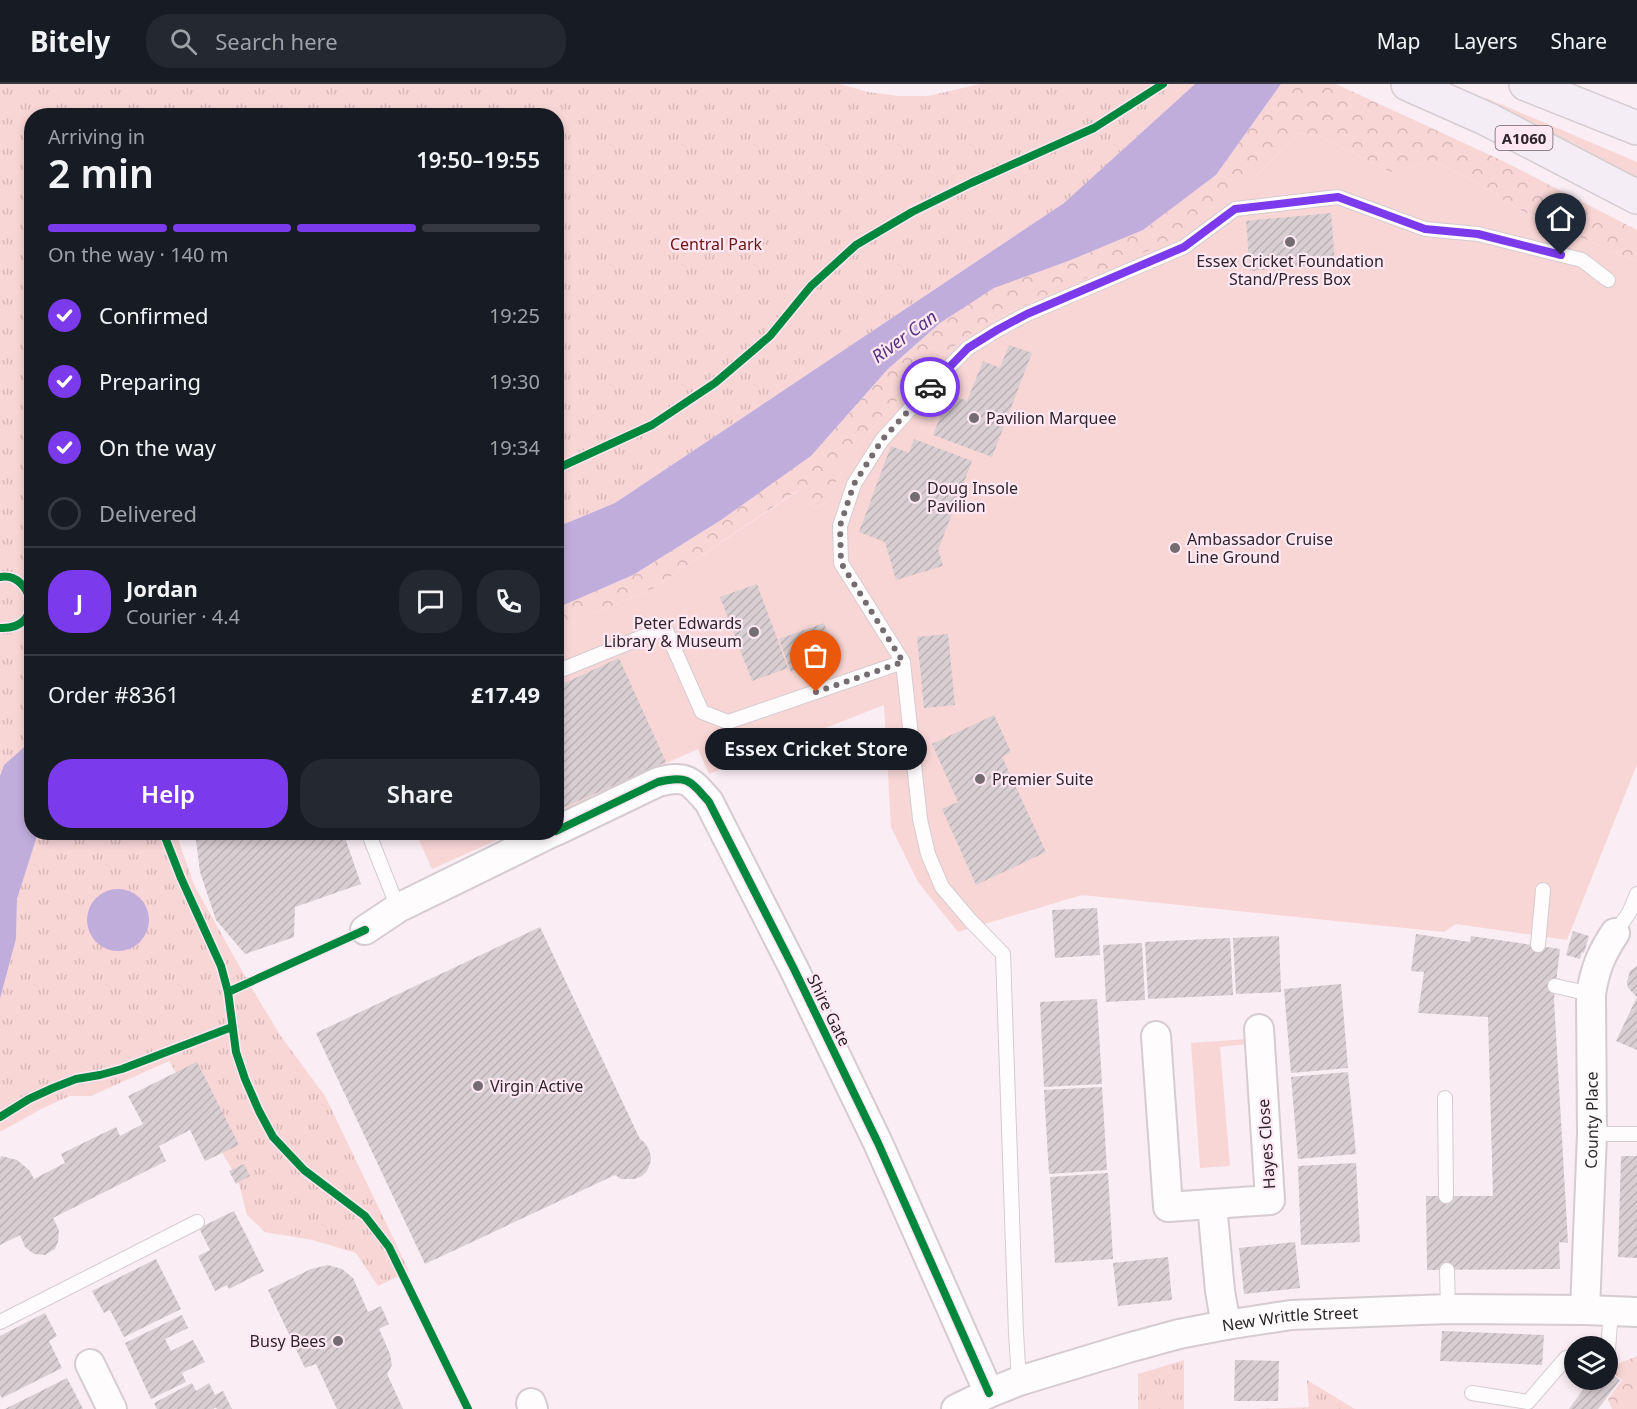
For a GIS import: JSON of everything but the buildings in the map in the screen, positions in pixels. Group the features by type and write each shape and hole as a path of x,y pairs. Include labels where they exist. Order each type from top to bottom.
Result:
{"main road":[{"name":"A1060","path":"1408,84 1488,119 1637,197"},
{"path":"1526,84 1637,128"}],"street":[{"name":"Shire Gate","path":"564,828 658,782 676,777 694,784 709,802 794,969 873,1133 989,1393"},
{"name":"Shire Gate","path":"365,930 398,908 538,840"},
{"name":"County Place","path":"1611,1311 1592,1134 1591,994 1601,955 1615,933"},
{"name":"Hayes Close","path":"1156,1036 1168,1207 1270,1200 1259,1029"},
{"path":"1212,1204 1220,1291 1226,1325"},
{"name":"New Writtle Street","path":"956,1409 1019,1382 1179,1334 1291,1315 1448,1309 1611,1311"},
{"path":"90,1364 112,1409"}],"lane":[{"path":"1019,1382 1003,954 942,887 928,854 920,819 903,662 841,563 840,526 854,484 882,440 968,348 1027,314 1184,247 1235,209 1338,197 1425,229 1478,234 1582,260 1608,280"},
{"path":"564,669 665,628 702,712 728,722 903,662"},
{"path":"371,840 398,908"},
{"path":"1538,945 1543,890"},
{"path":"1615,933 1629,913 1637,894"},
{"path":"1555,986 1591,994"},
{"path":"1445,1098 1446,1196"},
{"path":"1592,1134 1637,1134"},
{"path":"0,1322 197,1222"},
{"path":"1447,1270 1448,1309"},
{"path":"1609,1336 1611,1311"},
{"path":"1472,1393 1528,1402 1564,1360"}],"green space":[{"name":"Central Park","path":"0,84 840,84 868,92 898,96 929,96 979,84 1195,84 1064,203 615,503 564,524 564,108 24,108 24,748 4,765 0,776"},
{"path":"1281,84 1336,84 1505,162 1637,230 1637,261 1518,209 1472,180 1431,160 1391,172 1316,135 1298,133 1257,175 1177,238 982,326 938,358 883,415 843,467 828,501 817,508 808,504 797,491 652,589 564,626 564,605 633,575 721,520 811,456 887,370 940,323 994,287 1071,260 1143,230 1216,175"},
{"path":"1486,98 1637,162 1637,180 1484,102"},
{"name":"Ambassador Cruise Line Ground","path":"1298,133 1316,135 1391,172 1431,160 1472,180 1518,209 1637,261 1637,764 1567,940 1456,924 1444,932 1082,895 958,932 918,882 891,827 884,705 709,774 698,749 564,810 564,626 652,589 798,491 808,504 817,508 828,501 843,467 883,415 938,358 982,326 1038,299 1257,175"},
{"path":"36,840 178,840 194,885 250,985 280,1035 325,1096 409,1271 378,1286 356,1253 312,1240 265,1232 247,1215 238,1180 169,1061 91,1096 70,1096 0,1132 0,999 16,939 17,899"},
{"path":"419,840 497,840 432,869"},
{"path":"1247,1039 1248,1044 1220,1047 1230,1166 1200,1168 1191,1043"},
{"path":"1637,1356 1637,1409 1612,1409 1608,1399 1615,1390 1618,1390 1622,1380 1618,1377 1620,1363"},
{"path":"1184,1360 1184,1409 1138,1409 1138,1374"},
{"path":"1307,1380 1355,1409 1255,1409 1309,1407"}],"water":[{"name":"River Can","path":"1195,84 1281,84 1216,175 1143,230 1071,260 994,288 940,323 887,370 811,456 721,520 633,575 564,605 564,524 615,503 1064,203"},
{"path":"24,747 24,840 36,840 17,899 16,939 0,999 0,776 4,765"},
{"path":"112,889 124,889 140,898 147,908 149,920 147,932 140,942 124,951 112,951 101,946 92,937 87,926 87,914 92,903 101,894"}],"cycle path":[{"path":"564,465 652,425 715,383 770,336 811,286 856,245 912,212 1094,128 1163,84"},
{"path":"0,577 11,578 24,588"},
{"path":"0,628 15,626 24,620"},
{"path":"564,827 658,782 668,780 687,781 709,802 794,969 878,1143 989,1393"},
{"path":"166,840 221,966 228,992 236,1052 259,1111 273,1137 304,1170 365,1216 389,1247 468,1409"},
{"path":"228,992 365,930"},
{"path":"0,1117 29,1099 76,1079 122,1069 232,1027"}],"way so far":[{"path":"816,692 903,662 841,563 840,526 854,484 882,440 930,387"}],"place":[{"name":"Essex Cricket Foundation Stand/Press Box","path":"1290,242"},
{"name":"Pavilion Marquee","path":"974,418"},
{"name":"Doug Insole Pavilion","path":"915,497"},
{"name":"Ambassador Cruise Line Ground","path":"1175,548"},
{"name":"Peter Edwards Library & Museum","path":"754,632"},
{"name":"Essex Cricket Store","path":"816,692"},
{"name":"Premier Suite","path":"980,779"},
{"name":"Virgin Active","path":"478,1086"},
{"name":"Busy Bees","path":"338,1341"}],"route":[{"path":"930,387 968,348 997,330 1027,314 1184,247 1235,209 1338,197 1425,229 1478,234 1561,255"}]}
